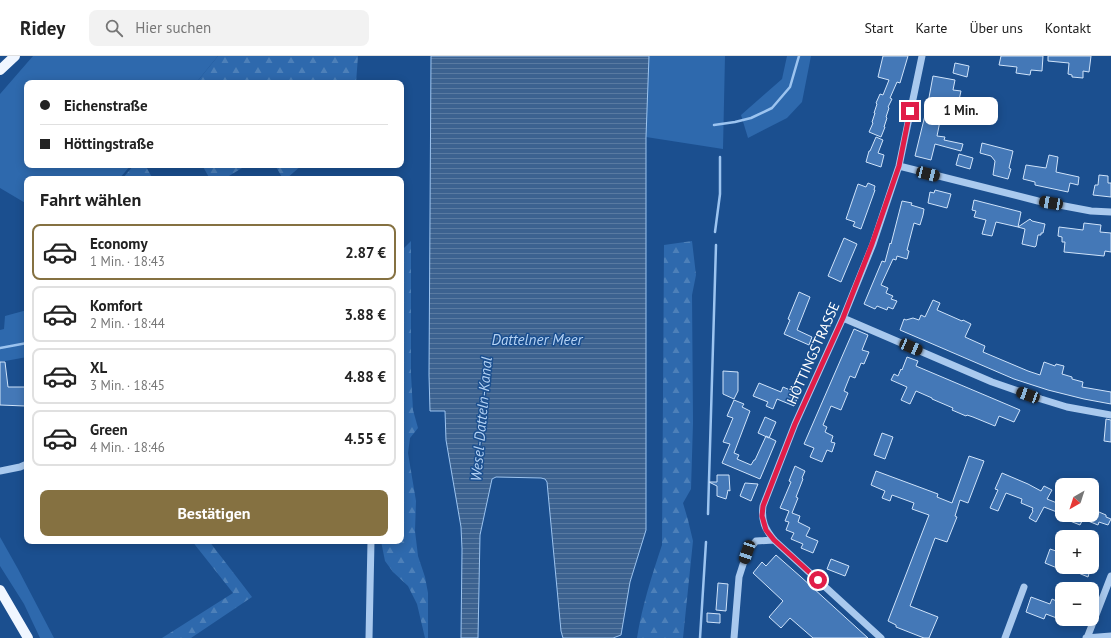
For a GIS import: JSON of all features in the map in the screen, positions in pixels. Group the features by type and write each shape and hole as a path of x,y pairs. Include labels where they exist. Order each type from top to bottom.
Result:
{"main road":[{"path":"0,70 15,56"},
{"path":"0,590 28,638"}],"street":[{"name":"HÖTTINGSTRASSE","path":"881,638 774,540 766,530 762,516 763,506 795,424 843,318 872,244 899,166 922,56"},
{"path":"899,166 1038,201 1090,211 1111,212"},
{"path":"843,318 992,382 1041,400 1067,407 1111,415"},
{"path":"0,471 24,465"},
{"path":"734,638 739,577 747,552 756,541 774,540"},
{"path":"369,638 371,544"},
{"path":"1111,576 1086,638 1111,636"},
{"path":"1004,638 1024,587"}],"green space":[{"path":"33,56 218,56 198,80 24,80 24,168 128,168 122,176 24,176 24,202 0,188 0,94"},
{"path":"218,56 358,56 356,80 198,80"},
{"path":"649,56 725,56 723,149 646,137"},
{"path":"787,56 811,56 802,102 787,118 748,138 741,115 782,79"},
{"path":"131,168 147,168 151,176 125,176"},
{"path":"204,168 242,168 229,176 208,176"},
{"path":"277,168 299,168 289,176 281,176"},
{"path":"411,241 411,374 413,410 418,428 410,438 408,453 416,501 415,531 418,556 425,577 428,593 428,638 425,638 417,604 408,586 393,572 385,561 382,544 404,544 404,248"},
{"path":"692,241 696,275 692,295 693,423 691,489 683,503 693,541 683,638 637,638 644,602 662,545 664,245"},
{"path":"24,311 24,358 0,362 0,330 4,329 5,316"},
{"path":"0,537 54,638 40,638 24,604 0,566"},
{"path":"194,544 211,544 252,597 191,638 162,638 233,593"}],"water":[{"name":"Dattelner Meer","path":"431,56 649,56 646,137 646,530 630,582 621,635 613,638 563,638 561,631 547,482 545,479 541,478 496,477 492,479 480,535 478,638 461,638 461,527 446,440 445,411 430,411"}],"building":[{"path":"883,56 908,56 900,83 897,82 890,98 892,99 888,107 885,127 881,137 869,132 873,123 876,103 880,94 883,95 889,80 878,77"},
{"path":"1001,56 1043,56 1042,71 1031,70 1030,75 1016,73 1017,67 999,65"},
{"path":"1048,56 1091,56 1089,72 1083,71 1083,78 1072,77 1072,75 1068,74 1069,63 1048,61"},
{"path":"955,63 969,66 967,77 953,73"},
{"path":"933,76 955,80 953,90 961,91 957,109 960,110 957,124 940,121 937,136 945,137 944,140 963,144 961,151 935,144 931,160 915,156"},
{"path":"876,137 883,140 878,153 884,155 881,167 866,162 869,151"},
{"path":"982,143 1013,151 1008,179 993,175 995,161 991,156 980,153"},
{"path":"959,154 973,158 970,169 956,165"},
{"path":"1049,155 1058,157 1056,172 1079,177 1078,185 1070,183 1068,192 1035,185 1035,182 1023,179 1026,165 1046,168"},
{"path":"1099,175 1108,176 1108,183 1111,183 1111,197 1093,195 1095,185 1098,185"},
{"path":"868,183 875,186 875,190 861,229 853,226 855,222 846,219 858,184 866,187"},
{"path":"935,190 951,194 947,208 928,203 930,192 934,193"},
{"path":"974,200 1021,212 1018,227 996,222 992,236 982,234 986,220 974,217 976,211 972,210"},
{"path":"902,201 912,203 911,205 924,209 923,215 920,225 914,223 907,250 909,251 907,259 897,256 896,260 893,259 881,285 888,288 886,293 893,296 891,299 897,301 893,309 888,307 887,310 877,306 875,309 864,304 882,261 885,262"},
{"path":"1030,219 1032,221 1045,224 1043,233 1038,235 1035,247 1022,244 1025,229 1018,227"},
{"path":"1084,223 1101,225 1100,232 1111,233 1111,252 1105,251 1104,256 1064,252 1065,242 1062,242 1062,237 1058,236 1059,227 1083,230"},
{"path":"844,238 857,244 841,282 828,276"},
{"path":"799,292 810,297 797,330 812,337 809,345 784,334 790,320 788,319"},
{"path":"933,300 940,303 937,310 971,324 965,337 985,346 983,352 1040,375 1044,362 1055,366 1056,364 1064,366 1062,374 1083,382 1082,387 1111,392 1111,404 1048,390 1014,379 900,330 904,319 906,320 913,318 919,320 921,315 925,317"},
{"path":"854,329 868,335 862,350 869,352 864,364 861,363 855,378 850,376 844,391 848,393 841,410 831,406 823,425 827,427 825,432 833,436 831,442 835,443 832,452 827,450 822,462 810,457 814,448 804,444"},
{"path":"907,357 918,361 916,366 1020,410 1014,422 999,416 995,426 952,410 953,408 916,391 910,404 901,400 907,387 891,380 894,374 898,376"},
{"path":"0,362 5,362 8,387 24,387 24,406 0,405"},
{"path":"723,371 738,372 738,391 734,399 723,394"},
{"path":"759,383 781,392 783,387 790,390 792,386 799,389 797,393 799,394 794,406 777,399 773,409 766,406 768,402 753,396"},
{"path":"734,400 744,404 742,407 750,411 734,453 739,455 737,459 751,465 755,460 766,436 776,441 760,479 722,463 730,444 723,442 733,418 727,416"},
{"path":"765,417 776,422 769,438 758,433"},
{"path":"1106,419 1111,420 1111,442 1104,441"},
{"path":"882,433 893,437 885,459 874,455"},
{"path":"969,456 984,461 968,503 960,500 955,516 957,517 947,542 935,538 910,606 938,617 929,638 924,638 896,627 896,625 888,621 929,515 912,509 914,503 892,495 890,501 882,498 885,491 871,485 876,471 938,494 937,497 952,503"},
{"path":"795,466 805,471 796,497 798,498 792,513 800,516 798,522 810,528 806,536 818,541 813,553 801,548 803,544 791,539 794,533 786,530 789,522 785,521 789,511 780,508 791,482 789,481"},
{"path":"1002,473 1041,491 1044,486 1052,490 1047,499 1055,502 1055,511 1044,507 1036,522 1029,518 1033,508 1021,503 1022,499 1006,493 998,511 990,508 998,490 995,489"},
{"path":"717,475 729,475 730,491 728,490 726,499 717,496 717,486 709,482 717,482"},
{"path":"745,483 758,484 751,501 740,496"},
{"path":"1099,512 1111,519 1108,525 1099,522"},
{"path":"1072,522 1082,522 1080,525"},
{"path":"1090,522 1099,522 1098,525"},
{"path":"1050,549 1055,551 1055,567 1045,563"},
{"path":"776,555 868,638 813,638 790,618 781,628 769,617 783,601 753,573 762,562 766,566"},
{"path":"831,559 849,566 845,576 827,569"},
{"path":"1081,574 1089,574 1088,577"},
{"path":"718,583 728,584 726,611 716,610"},
{"path":"1031,597 1050,604 1052,599 1055,600 1055,617 1046,614 1044,619 1026,612"},
{"path":"707,613 720,614 720,623 707,622"}],"waterway":[{"path":"714,125 751,118 772,108 790,87 799,56"},
{"path":"715,232 720,194 720,157"},
{"path":"708,514 716,245"},
{"path":"0,348 24,344"},
{"path":"700,638 706,542"}],"route":[{"path":"818,580 774,540 766,530 762,516 763,506 795,424 843,318 872,244 899,166 910,111"}],"water label":[{"name":"Wesel-Datteln-Kanal","path":"481,419"}]}
